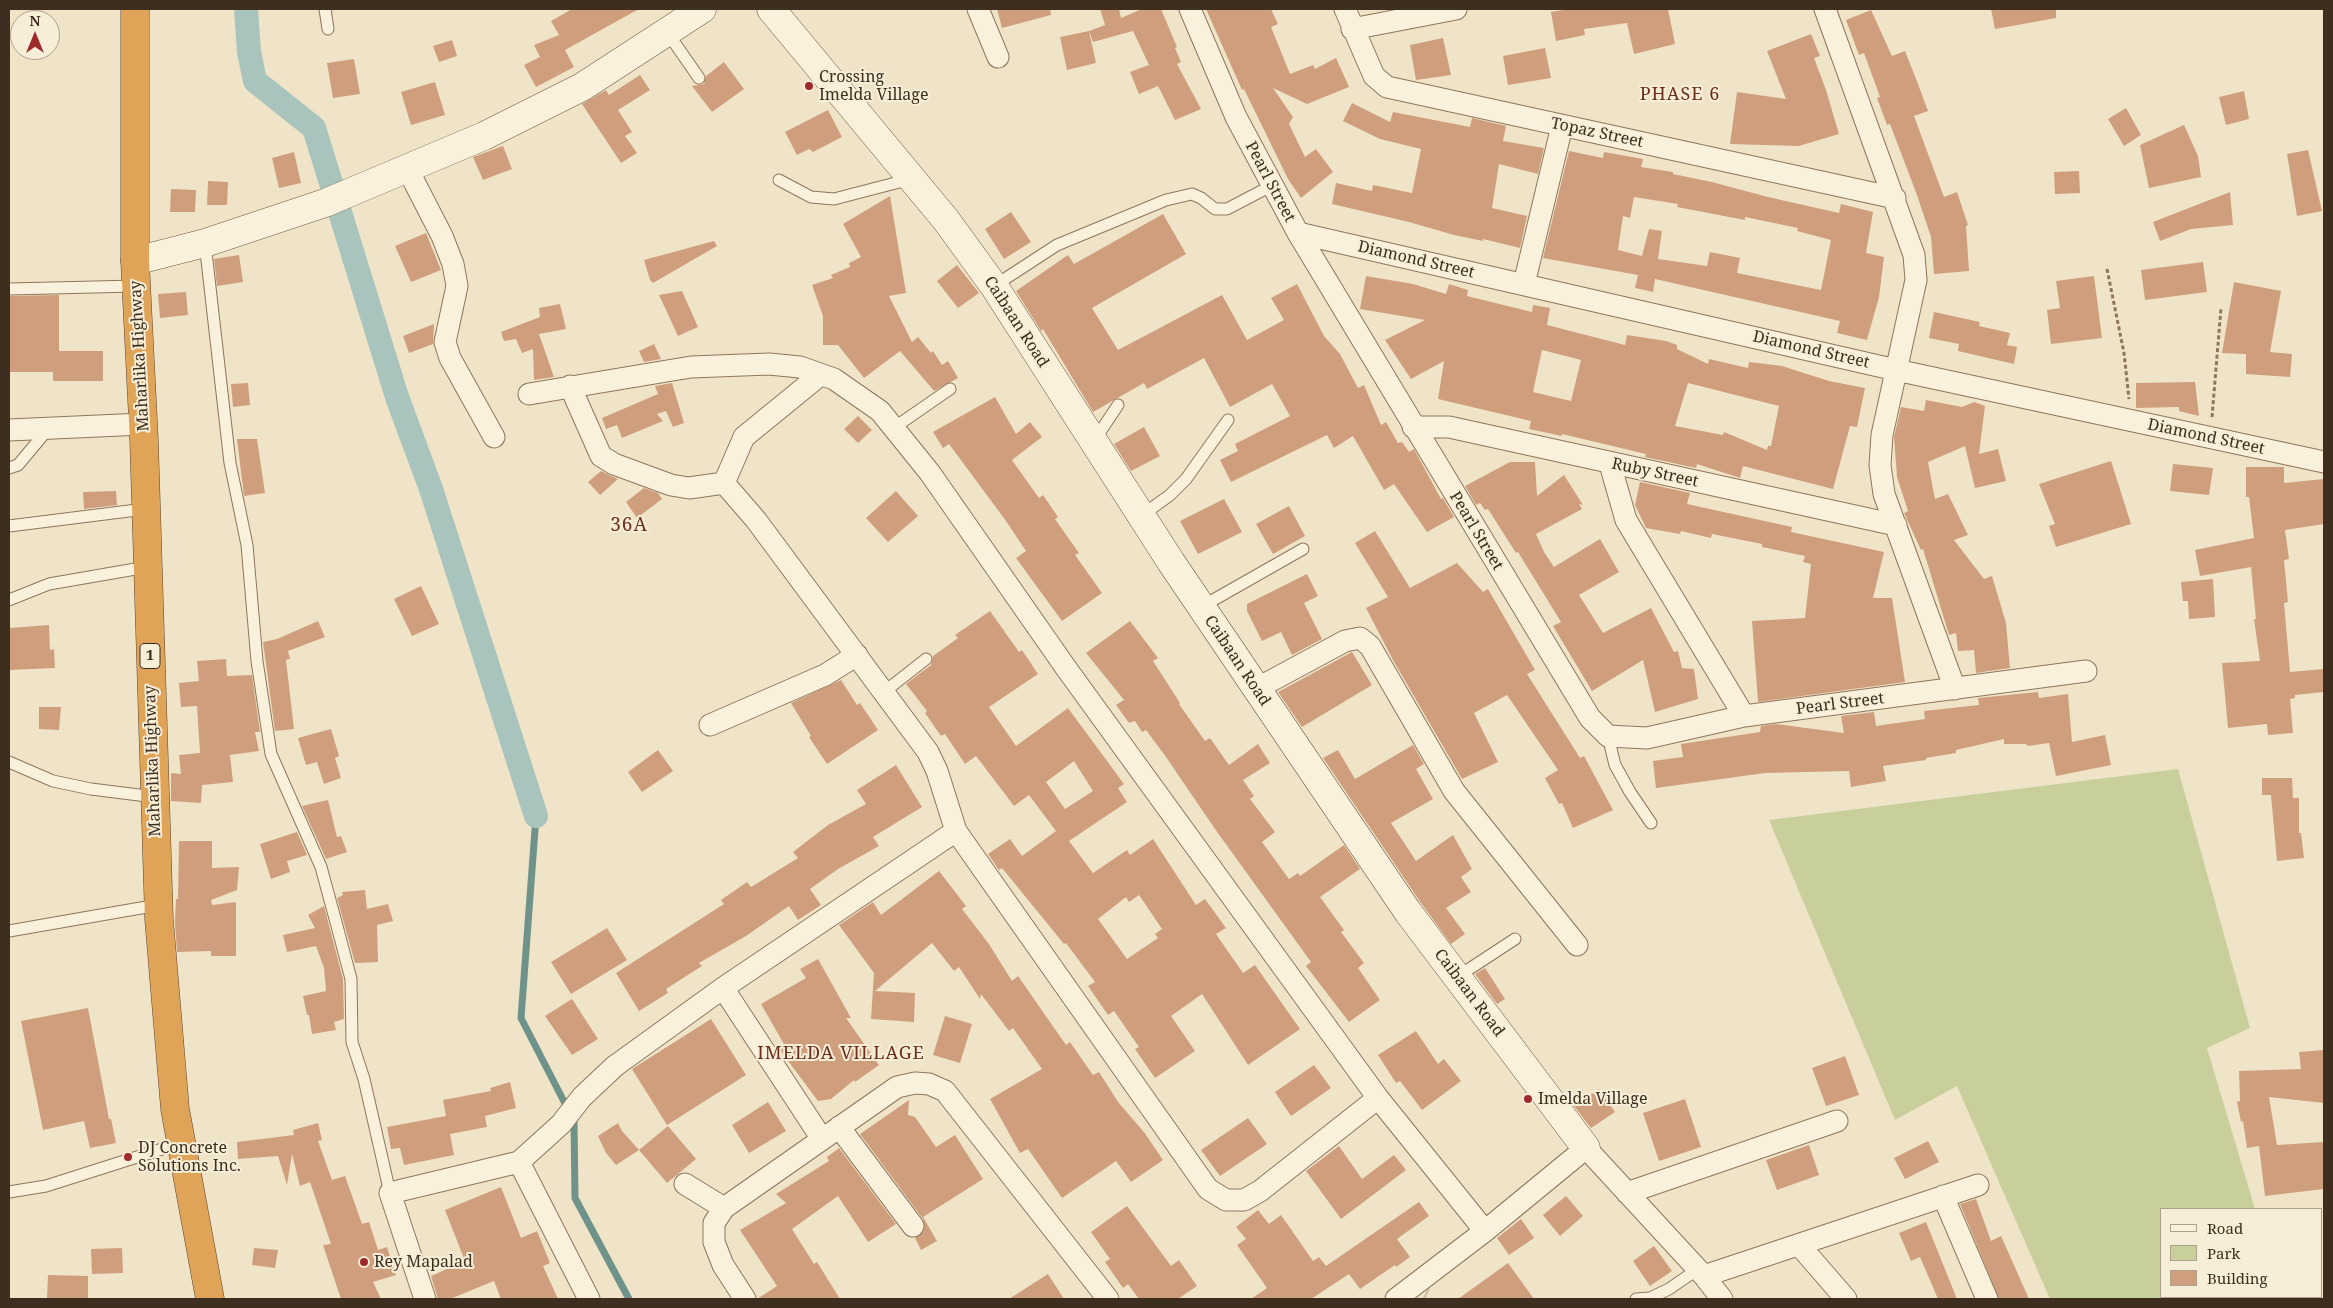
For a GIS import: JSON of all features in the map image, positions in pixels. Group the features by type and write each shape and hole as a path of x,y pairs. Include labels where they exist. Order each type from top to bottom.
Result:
{"highway":[{"name":"Maharlika Highway","path":"135,9 136,274 146,510 158,905 176,1109 210,1299"}],"street":[{"path":"136,274 205,243 359,190 406,168 484,136 582,87 702,9"},
{"name":"Caibaan Road","path":"771,9 946,220 994,286 1092,442 1201,607 1408,912 1586,1148 1701,1273 1722,1299"},
{"path":"978,9 998,57"},
{"name":"Pearl Street","path":"1190,9 1236,117 1271,186 1298,233 1590,718 1608,736 1647,738 1744,716 2086,670"},
{"name":"Topaz Street","path":"1345,9 1352,29 1374,76 1387,87 1895,198"},
{"path":"1352,29 1456,9"},
{"path":"1825,9 1895,198 1914,255 1916,280 1882,435 1880,465 1884,494 1955,689"},
{"path":"1524,284 1562,126"},
{"path":"406,168 442,236 453,264 457,286 445,342 450,358 494,437"},
{"name":"Diamond Street","path":"1298,233 1896,370 2324,462"},
{"path":"529,394 691,366 769,364 800,367 834,380 880,411 895,426 930,473 1066,668 1378,1098 1485,1231"},
{"path":"724,483 744,437 820,375"},
{"path":"570,386 601,456 680,487 689,488 724,483"},
{"path":"9,430 143,424"},
{"name":"Ruby Street","path":"1414,426 1449,427 1610,464 1896,525"},
{"path":"1610,464 1626,520 1744,716"},
{"path":"724,483 756,520 928,752 937,771 956,831 1208,1189 1226,1200 1244,1200 1260,1191 1378,1098"},
{"path":"1256,689 1345,641 1360,638 1370,646 1454,791 1576,945"},
{"path":"710,725 825,675 857,655"},
{"path":"425,1299 390,1194 519,1162 561,1124 582,1097 615,1066 723,988 956,831"},
{"path":"723,988 822,1139"},
{"path":"745,1299 723,1265 714,1242 714,1224 724,1208 897,1087 916,1083 929,1084 945,1090 1108,1299"},
{"path":"1627,1193 1837,1121"},
{"path":"839,1127 913,1226"},
{"path":"1396,1299 1418,1291 1485,1231 1586,1148"},
{"path":"519,1162 589,1299"},
{"path":"685,1184 724,1208"},
{"path":"1701,1273 1800,1246 1978,1184"},
{"path":"1942,1196 1987,1299"},
{"path":"1800,1246 1846,1299"}],"lane":[{"path":"325,9 328,29"},
{"path":"667,32 699,78"},
{"path":"780,180 811,197 834,199 912,179"},
{"path":"994,286 1057,245 1166,200 1192,194 1201,198 1215,209 1227,209 1271,186"},
{"path":"205,243 230,463 247,545 257,661 271,754 321,867 337,926 351,979 352,1042 364,1079 390,1194"},
{"path":"9,289 136,274"},
{"path":"895,426 950,390"},
{"path":"1092,442 1118,405"},
{"path":"1141,516 1170,495 1186,479 1228,420"},
{"path":"9,468 18,465 49,428"},
{"path":"9,526 146,510"},
{"path":"1201,607 1303,549"},
{"path":"9,600 49,584 147,567"},
{"path":"884,692 926,659"},
{"path":"1608,736 1615,765 1630,792 1652,823"},
{"path":"9,762 53,781 91,789 155,797"},
{"path":"9,931 158,905"},
{"path":"1457,977 1516,939"},
{"path":"9,1192 46,1186 181,1143"},
{"path":"1636,1299 1650,1298 1701,1273"}],"path":[{"path":"2107,269 2124,353 2129,420"},
{"path":"2210,437 2221,308"}],"green space":[{"path":"2178,769 2250,1028 2207,1048 2255,1208 2160,1208 2160,1298 2282,1299 2050,1299 1957,1086 1895,1120 1769,820"}],"building":[{"path":"572,9 639,9 565,50 574,67 536,87 524,65 540,57 534,45 559,35 551,21"},
{"path":"997,9 1050,9 1051,15 1002,28"},
{"path":"1100,9 1119,9 1121,18 1142,9 1161,9 1177,47 1175,48 1181,62 1177,64 1201,109 1175,120 1158,86 1139,94 1130,72 1149,65 1133,31 1093,42 1089,31 1105,25"},
{"path":"1206,9 1271,9 1278,24 1271,27 1290,74 1313,65 1315,69 1336,58 1349,87 1307,104 1273,88 1293,117 1289,124 1305,157 1316,149 1333,172 1301,198 1288,179 1244,89 1242,90"},
{"path":"1569,9 1668,9 1675,44 1634,54 1627,23 1584,29 1585,35 1556,41 1551,12"},
{"path":"1991,9 2056,9 2056,18 1995,29"},
{"path":"1871,10 1892,56 1905,51 1918,84 1928,111 1914,116 1944,197 1957,192 1968,225 1966,226 1969,271 1934,274 1931,237 1917,195 1890,124 1887,125 1877,98 1880,97 1864,53 1859,55 1846,20"},
{"path":"1089,31 1096,63 1067,70 1060,37"},
{"path":"1811,34 1820,56 1814,58 1839,134 1799,146 1730,144 1737,92 1786,99 1767,51"},
{"path":"1443,38 1451,75 1416,80 1410,45"},
{"path":"452,40 457,56 439,62 433,46"},
{"path":"1545,48 1551,78 1508,85 1503,56"},
{"path":"354,59 360,94 333,98 327,63"},
{"path":"724,62 744,89 712,112 692,86 704,84 706,76"},
{"path":"640,75 650,90 618,110 632,132 625,136 637,153 621,163 582,104 606,90 609,95"},
{"path":"435,82 445,115 411,125 401,92"},
{"path":"2244,91 2249,119 2226,125 2219,97"},
{"path":"1352,103 1390,122 1393,112 1470,127 1472,118 1506,126 1503,141 1544,148 1538,174 1499,164 1492,208 1527,216 1520,248 1483,239 1483,241 1454,235 1409,222 1332,204 1336,183 1372,191 1373,185 1412,193 1421,149 1380,139 1343,121"},
{"path":"2126,108 2141,135 2124,146 2108,119"},
{"path":"828,110 842,137 813,152 809,149 797,155 785,132"},
{"path":"2184,125 2198,156 2201,177 2149,188 2140,145"},
{"path":"503,146 512,169 483,180 473,157"},
{"path":"2308,150 2322,211 2297,216 2287,154"},
{"path":"1569,151 1603,158 1604,152 1643,159 1641,167 1673,172 1673,174 1839,213 1841,204 1873,212 1866,253 1884,257 1879,297 1867,340 1837,333 1840,321 1655,279 1653,292 1635,288 1638,275 1543,258","holes":["1634,197 1678,204 1677,207 1745,220 1745,217 1798,228 1797,231 1831,240 1821,290 1737,273 1740,258 1710,252 1707,266 1658,259 1662,231 1649,229 1642,256 1618,250 1623,216 1630,218"]},
{"path":"294,152 301,183 279,188 272,158"},
{"path":"2079,171 2080,193 2055,194 2054,172"},
{"path":"208,181 228,182 227,205 207,205"},
{"path":"171,189 196,190 195,212 170,212"},
{"path":"2230,192 2233,225 2191,229 2160,241 2153,222"},
{"path":"890,196 906,293 889,296 912,342 918,337 931,353 933,351 942,365 948,361 958,378 934,391 900,351 864,378 838,345 823,345 823,316 812,285 833,278 831,275 850,267 849,263 861,257 843,224"},
{"path":"1011,212 1031,242 1004,259 985,229"},
{"path":"1163,214 1186,254 1092,308 1118,350 1222,295 1247,340 1284,320 1271,298 1297,284 1324,336 1340,354 1358,388 1364,385 1381,425 1386,422 1398,443 1402,442 1409,452 1414,449 1441,499 1443,498 1454,517 1427,532 1394,484 1384,490 1353,436 1334,448 1327,435 1231,482 1220,460 1238,451 1235,444 1290,416 1272,384 1230,407 1204,358 1147,389 1144,383 1093,412 1043,329 1041,331 1016,291 1068,255 1074,264"},
{"path":"426,233 441,270 411,282 395,246"},
{"path":"714,241 717,246 653,283 650,280 644,260"},
{"path":"239,255 243,282 217,286 214,259"},
{"path":"2203,262 2207,292 2145,300 2141,270"},
{"path":"957,265 979,293 958,308 937,281"},
{"path":"1366,276 1413,284 1446,294 1449,284 1468,290 1467,296 1532,312 1533,305 1550,308 1547,325 1625,345 1627,335 1666,341 1677,345 1677,349 1708,364 1709,359 1748,368 1749,362 1782,366 1829,381 1865,388 1857,427 1850,426 1833,489 1743,466 1740,478 1697,464 1696,468 1645,457 1646,454 1562,434 1562,436 1529,429 1531,421 1438,399 1444,361 1411,379 1385,340 1425,320 1360,309","holes":["1542,350 1581,360 1571,401 1533,392","1688,383 1779,406 1771,446 1768,446 1767,450 1724,432 1723,435 1675,426"]},
{"path":"2094,276 2102,338 2051,344 2047,310 2060,308 2056,281"},
{"path":"2234,282 2281,291 2270,352 2292,354 2290,377 2246,374 2246,354 2222,353"},
{"path":"682,291 698,327 678,336 659,295"},
{"path":"186,292 188,315 160,318 158,294"},
{"path":"59,295 59,351 103,351 103,381 53,381 53,372 9,372 9,296"},
{"path":"560,304 566,329 539,334 554,377 534,380 533,349 522,353 516,339 504,341 501,332 540,317 539,308"},
{"path":"1934,312 1980,322 1979,326 2010,333 2007,345 2017,347 2014,364 1958,351 1959,344 1929,338"},
{"path":"434,324 433,344 409,353 403,336"},
{"path":"654,344 661,359 644,362 639,351"},
{"path":"2195,382 2199,416 2179,411 2179,407 2136,408 2136,383"},
{"path":"248,383 250,405 233,407 231,384"},
{"path":"672,383 684,423 673,427 666,411 657,414 663,421 622,438 617,425 606,429 602,418 658,394 655,386"},
{"path":"995,397 1016,434 1030,422 1042,437 1012,460 1039,498 1043,495 1058,517 1055,519 1079,553 1075,555 1102,593 1062,621 1016,558 1026,551 1006,521 949,444 943,448 933,432"},
{"path":"1926,400 1962,407 1974,402 1985,406 1979,454 1998,449 2006,481 1975,488 1965,446 1928,462 1935,499 1948,494 1968,535 1954,540 1984,579 1992,576 2006,623 2010,668 1976,673 1974,650 1958,651 1956,633 1949,635 1923,549 1921,550 1904,513 1908,511 1897,477 1894,437 1901,407 1924,411"},
{"path":"858,416 872,430 858,443 844,429"},
{"path":"1144,427 1160,456 1131,471 1114,444"},
{"path":"237,439 257,439 265,493 244,496"},
{"path":"2111,461 2131,524 2056,547 2049,526 2055,524 2039,484"},
{"path":"1510,462 1535,462 1537,496 1564,475 1583,505 1579,504 1582,509 1536,534 1544,552 1554,567 1600,539 1619,572 1579,595 1603,633 1651,608 1674,652 1678,651 1682,668 1694,669 1698,699 1655,712 1643,660 1592,691 1553,626 1561,622 1518,552 1516,553 1488,509 1485,510 1480,503 1476,505 1465,486"},
{"path":"2173,464 2213,468 2209,495 2170,491"},
{"path":"2246,467 2284,467 2284,483 2324,479 2324,524 2285,530 2289,559 2284,560 2288,602 2284,603 2290,672 2324,669 2324,692 2295,695 2295,698 2290,699 2293,733 2268,735 2267,724 2228,728 2222,663 2260,661 2254,619 2256,619 2251,567 2200,576 2195,550 2254,538 2249,497 2246,497"},
{"path":"601,471 618,479 600,495 588,482"},
{"path":"1640,482 1690,493 1687,504 1792,527 1791,532 1884,552 1873,598 1892,598 1905,682 1758,702 1752,621 1805,618 1811,564 1803,562 1805,556 1762,547 1762,544 1712,534 1711,538 1681,531 1680,534 1646,528 1635,505"},
{"path":"644,488 658,493 662,499 637,518 626,502"},
{"path":"116,491 117,505 84,509 83,492"},
{"path":"896,491 918,516 888,542 866,518"},
{"path":"1224,499 1242,532 1198,554 1180,521"},
{"path":"1289,506 1305,536 1273,554 1256,524"},
{"path":"1375,531 1410,588 1457,563 1483,592 1488,589 1535,670 1527,674 1580,758 1584,756 1613,810 1573,828 1562,803 1559,804 1545,778 1558,770 1507,695 1474,713 1498,762 1462,779 1393,660 1366,608 1388,597 1355,543"},
{"path":"1307,574 1318,596 1304,603 1322,639 1292,655 1281,632 1262,641 1247,611 1247,604"},
{"path":"2213,579 2215,617 2189,619 2188,601 2183,601 2181,582"},
{"path":"421,586 439,624 412,636 394,599"},
{"path":"990,611 1019,652 1022,650 1038,674 989,707 1016,746 1068,708 1124,784 1118,788 1127,802 1069,841 1093,873 1127,850 1130,855 1153,839 1196,905 1205,899 1226,928 1216,934 1243,973 1255,965 1300,1029 1248,1065 1202,994 1171,1016 1195,1051 1155,1078 1135,1049 1139,1047 1114,1011 1108,1015 1088,986 1095,982 1066,943 1064,944 1002,868 999,870 988,854 1010,839 1022,856 1056,831 1029,795 1014,806 976,756 965,764 945,734 941,736 925,713 927,711 906,684 931,665 933,656 958,638 955,635","holes":["1074,761 1093,791 1065,809 1046,782","1139,895 1162,929 1155,934 1158,938 1127,959 1098,919 1126,897 1129,902"]},
{"path":"318,621 325,637 288,651 290,659 286,660 294,729 275,731 263,642 277,639"},
{"path":"1130,621 1158,658 1153,661 1179,704 1205,741 1210,738 1229,765 1258,744 1270,763 1243,780 1254,796 1250,799 1275,832 1262,842 1289,879 1298,873 1300,876 1344,845 1360,869 1320,897 1344,930 1341,932 1364,963 1358,968 1380,1000 1349,1022 1306,966 1311,962 1215,829 1166,757 1146,730 1142,732 1135,721 1129,723 1116,705 1124,700 1086,653"},
{"path":"49,625 50,650 54,649 55,668 9,670 9,628"},
{"path":"1352,652 1372,685 1302,727 1278,692"},
{"path":"226,659 227,676 252,675 260,732 255,732 259,751 230,755 233,782 202,785 201,803 171,801 171,773 181,774 179,755 200,753 197,706 181,707 179,683 199,681 197,661"},
{"path":"841,680 857,705 860,703 878,730 827,764 809,737 811,736 791,703"},
{"path":"2038,692 2039,698 2068,694 2072,742 2105,735 2111,765 2056,776 2049,743 2028,746 2026,744 2004,744 2004,739 1956,750 1956,753 1926,758 1926,760 1883,766 1886,781 1851,787 1849,771 1765,773 1656,788 1653,761 1683,757 1681,744 1760,732 1761,726 1776,724 1844,733 1841,716 1874,712 1876,726 1925,719 1924,711 1979,705 1978,698"},
{"path":"39,707 61,707 59,730 39,729"},
{"path":"331,729 339,756 335,758 341,778 324,784 317,762 306,765 298,738"},
{"path":"1413,745 1424,764 1416,769 1433,799 1391,823 1416,861 1453,835 1472,869 1461,877 1471,892 1446,908 1465,934 1451,944 1323,758 1338,750 1355,779"},
{"path":"658,750 673,771 642,792 628,772"},
{"path":"896,765 922,807 873,837 879,846 838,869 810,889 821,905 798,920 789,906 746,936 699,963 702,966 666,989 668,993 639,1011 616,973 724,904 721,900 747,882 751,887 798,858 793,852 828,825 866,804 857,790"},
{"path":"2262,778 2292,778 2293,798 2299,798 2299,833 2301,833 2304,858 2277,861 2271,795 2262,795"},
{"path":"328,800 337,837 341,836 347,852 326,859 302,806"},
{"path":"297,832 307,855 287,861 290,872 271,879 260,844"},
{"path":"179,841 212,841 212,868 239,867 237,890 211,900 212,905 236,902 236,956 211,956 211,951 177,952 175,922 176,899 178,899"},
{"path":"939,871 966,906 962,909 989,944 1012,981 1018,976 1066,1045 1070,1042 1093,1075 1099,1072 1118,1102 1144,1132 1163,1160 1131,1182 1116,1161 1062,1198 1028,1149 1020,1153 990,1099 1042,1069 1013,1028 1009,1031 981,994 980,999 959,967 954,971 932,943 875,991 915,993 914,1022 871,1019 874,973 839,925 873,902 881,915"},
{"path":"365,890 367,909 388,904 393,921 377,925 378,962 355,963 337,898 343,895 342,892"},
{"path":"324,906 343,979 344,1019 334,1022 336,1030 312,1034 303,996 326,991 324,968 316,946 287,952 283,935 315,928 308,915"},
{"path":"607,928 627,960 571,994 551,962"},
{"path":"818,959 851,1018 846,1018 879,1065 855,1082 854,1080 831,1099 818,1101 780,1050 785,1046 761,1004 806,978 800,969"},
{"path":"1485,968 1505,999 1497,1004 1475,974"},
{"path":"572,999 598,1039 572,1055 545,1016"},
{"path":"88,1008 109,1119 111,1119 116,1143 90,1148 84,1121 43,1130 21,1021"},
{"path":"945,1016 972,1024 960,1063 933,1055"},
{"path":"711,1019 746,1075 667,1125 632,1069"},
{"path":"1416,1031 1438,1064 1444,1059 1461,1081 1422,1110 1400,1081 1396,1083 1378,1055"},
{"path":"2324,1050 2324,1103 2269,1097 2277,1145 2324,1142 2324,1189 2265,1196 2259,1146 2247,1148 2243,1121 2241,1122 2237,1102 2240,1101 2239,1071 2301,1069 2299,1052"},
{"path":"1845,1056 1859,1095 1826,1106 1812,1068"},
{"path":"1314,1065 1331,1088 1291,1116 1275,1092"},
{"path":"510,1082 516,1108 485,1116 487,1127 450,1134 454,1155 404,1165 400,1148 391,1149 387,1127 446,1116 443,1100 491,1091 490,1088"},
{"path":"1599,1089 1615,1112 1591,1128 1574,1106"},
{"path":"1685,1099 1701,1147 1659,1161 1643,1113"},
{"path":"909,1100 908,1115 915,1117 936,1147 955,1135 983,1179 923,1217 937,1241 921,1250 915,1238 924,1231 923,1219 860,1134"},
{"path":"768,1102 786,1131 749,1153 732,1125"},
{"path":"1248,1118 1267,1144 1220,1176 1201,1150"},
{"path":"318,1123 322,1140 318,1141 332,1180 345,1176 362,1224 369,1222 378,1250 387,1247 396,1275 373,1282 381,1299 341,1299 323,1245 331,1244 310,1182 300,1186 292,1154 287,1185 278,1156 238,1159 237,1142 294,1135 293,1130"},
{"path":"618,1123 622,1131 639,1150 616,1165 606,1153 598,1136"},
{"path":"668,1126 696,1159 667,1183 639,1150"},
{"path":"1928,1141 1939,1162 1905,1179 1894,1158"},
{"path":"1809,1145 1819,1175 1777,1190 1766,1160"},
{"path":"1339,1146 1362,1179 1394,1155 1406,1170 1341,1219 1306,1171"},
{"path":"839,1148 896,1224 868,1242 838,1196 792,1229 814,1264 817,1262 840,1299 757,1299 777,1286 740,1230 786,1203 776,1194 829,1161 827,1157"},
{"path":"501,1187 521,1238 537,1231 550,1263 543,1266 558,1299 501,1299 494,1281 450,1299 438,1299 431,1276 465,1261 445,1210"},
{"path":"1566,1196 1583,1216 1560,1236 1543,1215"},
{"path":"1976,1199 1991,1241 2001,1236 2029,1299 1999,1299 1960,1204"},
{"path":"1419,1202 1429,1216 1397,1239 1410,1257 1360,1289 1349,1274 1311,1299 1251,1299 1267,1288 1237,1245 1246,1239 1236,1227 1258,1210 1269,1224 1281,1215 1313,1261 1319,1257 1326,1266"},
{"path":"1127,1206 1171,1266 1179,1260 1197,1286 1178,1299 1139,1299 1128,1284 1123,1288 1105,1262 1110,1259 1091,1232"},
{"path":"1521,1219 1534,1238 1509,1255 1497,1238"},
{"path":"1926,1222 1957,1299 1938,1299 1920,1257 1911,1261 1899,1233"},
{"path":"1654,1246 1672,1271 1650,1286 1633,1261"},
{"path":"122,1248 123,1273 92,1274 91,1249"},
{"path":"254,1248 278,1250 275,1268 252,1265"},
{"path":"1508,1263 1534,1299 1458,1299"},
{"path":"1048,1274 1064,1299 1009,1299"},
{"path":"48,1275 88,1276 88,1299 47,1299"}],"waterway":[{"path":"246,9 249,52 255,81 314,128 397,397 431,489 536,816"},
{"path":"536,816 521,1018 574,1121 575,1198 629,1299"}],"place":[{"name":"Crossing Imelda Village","path":"809,86"},
{"name":"Imelda Village","path":"1528,1099"},
{"name":"DJ Concrete Solutions Inc.","path":"128,1157"},
{"name":"Rey Mapalad","path":"364,1262"}],"district":[{"name":"PHASE 6","path":"1680,95"},
{"name":"36A","path":"629,526"},
{"name":"IMELDA VILLAGE","path":"841,1054"}]}
